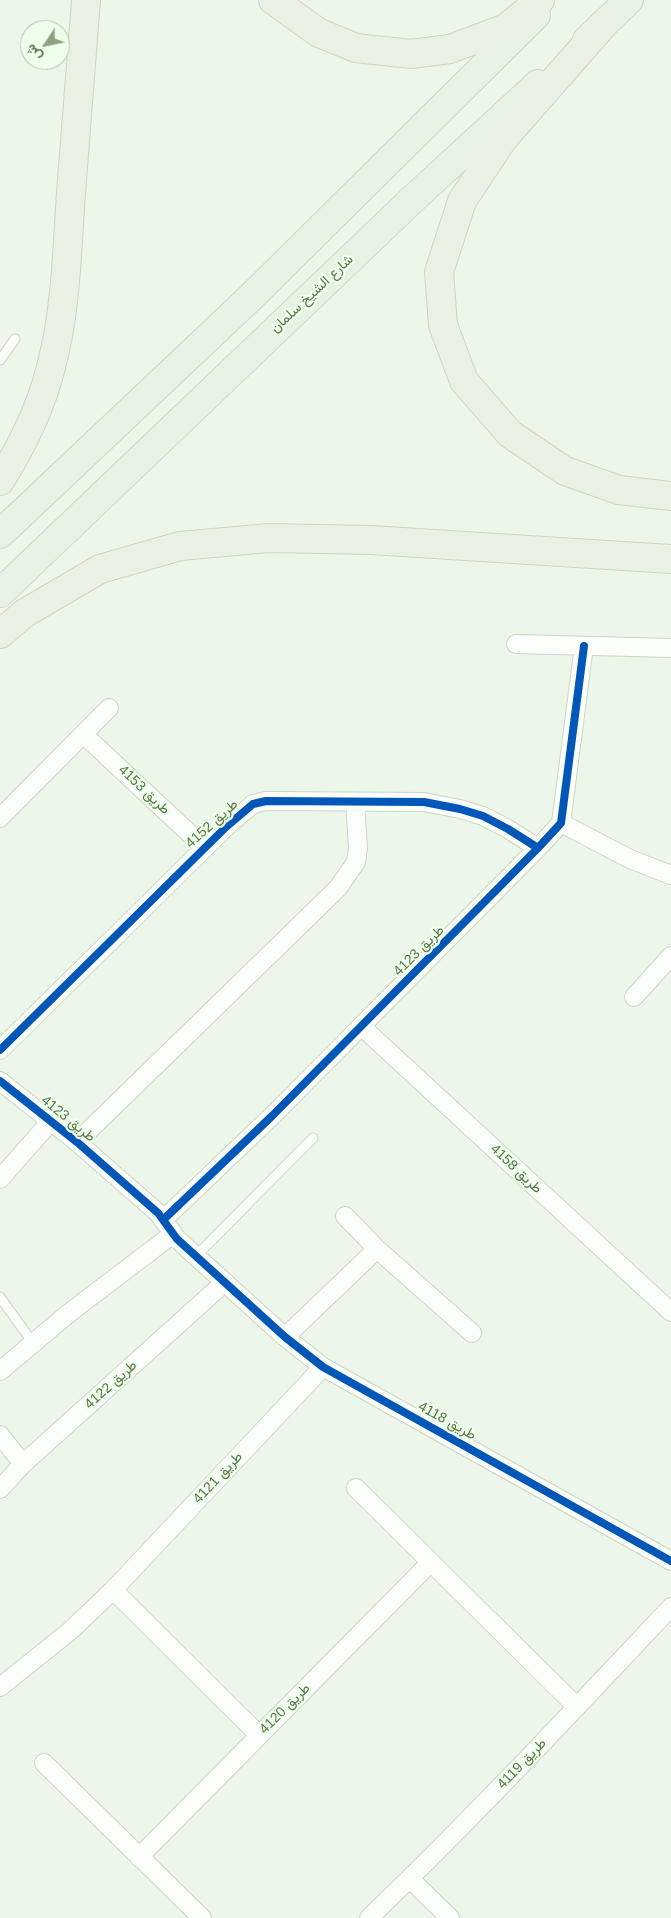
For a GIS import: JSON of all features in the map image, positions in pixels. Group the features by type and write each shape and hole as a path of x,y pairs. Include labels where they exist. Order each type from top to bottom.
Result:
{"highway":[{"path":"0,481 24,440 35,416 57,343 64,292 86,0"},
{"path":"273,0 319,33 356,48 411,54 450,49 506,28 540,0"},
{"path":"604,24 503,139 462,201 439,272 443,325 464,381 510,434 565,471 619,490 671,496"},
{"path":"0,634 25,613 100,568 180,546 269,538 362,540 669,564"}],"main road":[{"path":"0,534 249,299 552,0"},
{"name":"شارع الشيخ سلمان","path":"0,593 407,204 629,0"}],"street":[{"path":"516,644 671,648"},
{"path":"584,646 561,823 630,859 671,875"},
{"path":"0,818 109,708"},
{"name":"طريق 4153","path":"83,734 204,847"},
{"name":"طريق 4152","path":"0,1050 204,847 253,804 266,801 424,802 460,808 483,816 538,848"},
{"path":"77,1142 338,888 356,862 358,848 355,802"},
{"name":"طريق 4123","path":"164,1219 272,1116 561,823"},
{"path":"634,996 671,956"},
{"name":"طريق 4158","path":"362,1026 671,1312"},
{"name":"طريق 4123","path":"0,1081 77,1142 164,1219 173,1234 224,1282"},
{"path":"0,1179 51,1121"},
{"path":"345,1216 377,1249 472,1333"},
{"path":"0,1371 69,1313 173,1234"},
{"path":"285,1337 377,1249"},
{"name":"طريق 4118","path":"224,1282 285,1337 323,1367 671,1561"},
{"name":"طريق 4122","path":"0,1489 23,1464 224,1282"},
{"name":"طريق 4121","path":"1,1683 70,1631 113,1590 323,1367"},
{"path":"0,1435 23,1464"},
{"path":"356,1488 577,1707"},
{"name":"طريق 4120","path":"139,1857 431,1562"},
{"path":"113,1590 260,1735"},
{"name":"طريق 4119","path":"369,1918 577,1707 671,1607"},
{"path":"44,1763 202,1918"},
{"path":"410,1878 450,1918"}],"lane":[{"path":"0,360 15,339"},
{"path":"196,1256 313,1138"},
{"path":"0,1297 33,1343"}],"cycle path":[{"path":"164,1219 272,1116 561,823 584,646"},
{"path":"0,1050 226,827 253,804 266,801 424,802 460,809 483,816 538,848"},
{"path":"0,1081 77,1142 158,1213 177,1239 285,1337 323,1367 671,1561"}]}
